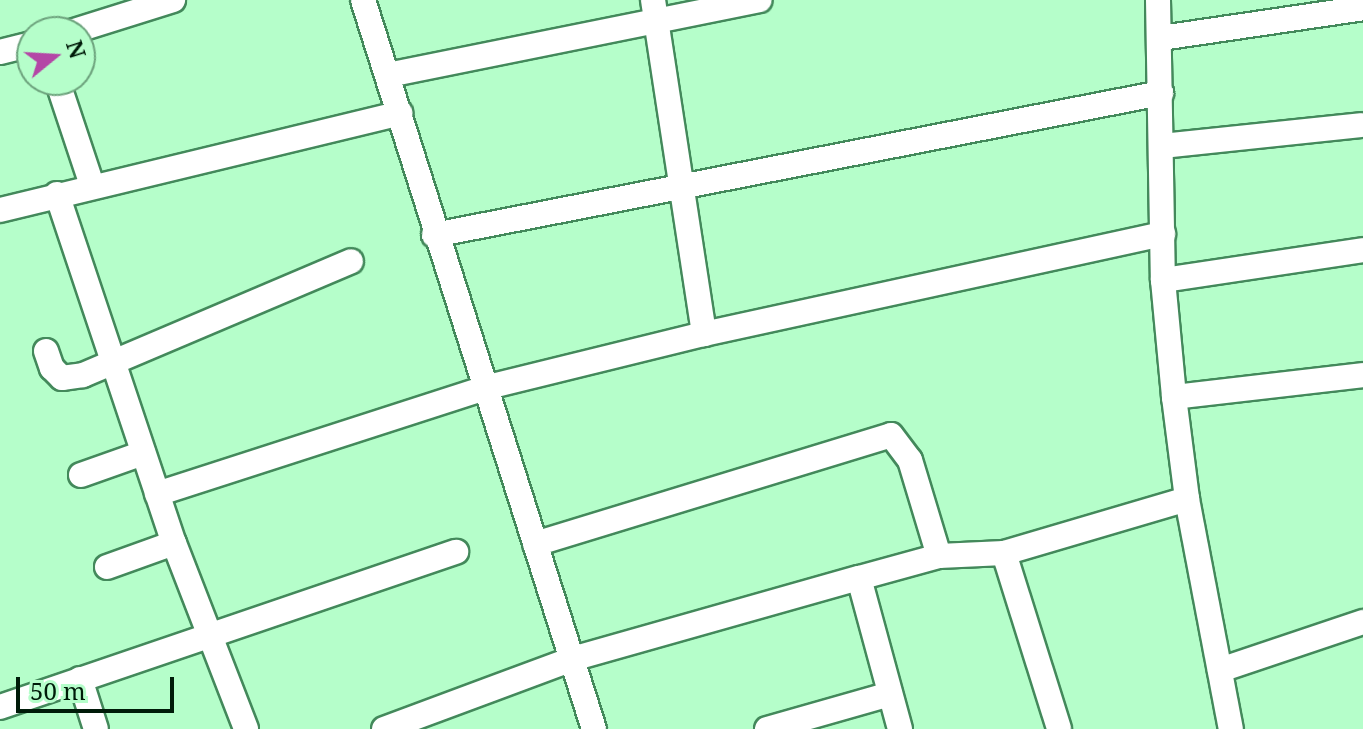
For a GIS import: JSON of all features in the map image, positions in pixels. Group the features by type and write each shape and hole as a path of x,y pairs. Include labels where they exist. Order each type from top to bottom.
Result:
{"street":[{"path":"96,24 173,0"},
{"path":"363,0 400,113 434,235 488,387 594,729"},
{"path":"388,75 655,10 759,0"},
{"path":"1158,0 1163,280 1174,397 1187,499 1231,729"},
{"path":"1161,38 1363,8"},
{"path":"655,10 678,185 704,334"},
{"path":"434,235 1161,93"},
{"path":"62,96 92,185"},
{"path":"0,210 92,185 400,113"},
{"path":"1162,146 1361,125"},
{"path":"57,194 174,543 213,635 246,729"},
{"path":"157,494 488,387 704,334 1163,234"},
{"path":"1163,280 1363,250"},
{"path":"46,351 52,368 62,378 112,362 351,261"},
{"path":"1174,397 1363,375"},
{"path":"535,544 891,435 910,460 939,556"},
{"path":"81,475 143,453"},
{"path":"384,729 572,659 939,556 1004,553 1187,499"},
{"path":"107,567 174,543"},
{"path":"0,707 456,552"},
{"path":"1004,553 1059,729"},
{"path":"859,578 900,729"},
{"path":"1220,670 1363,622"},
{"path":"80,679 96,729"},
{"path":"767,729 890,694"}]}
